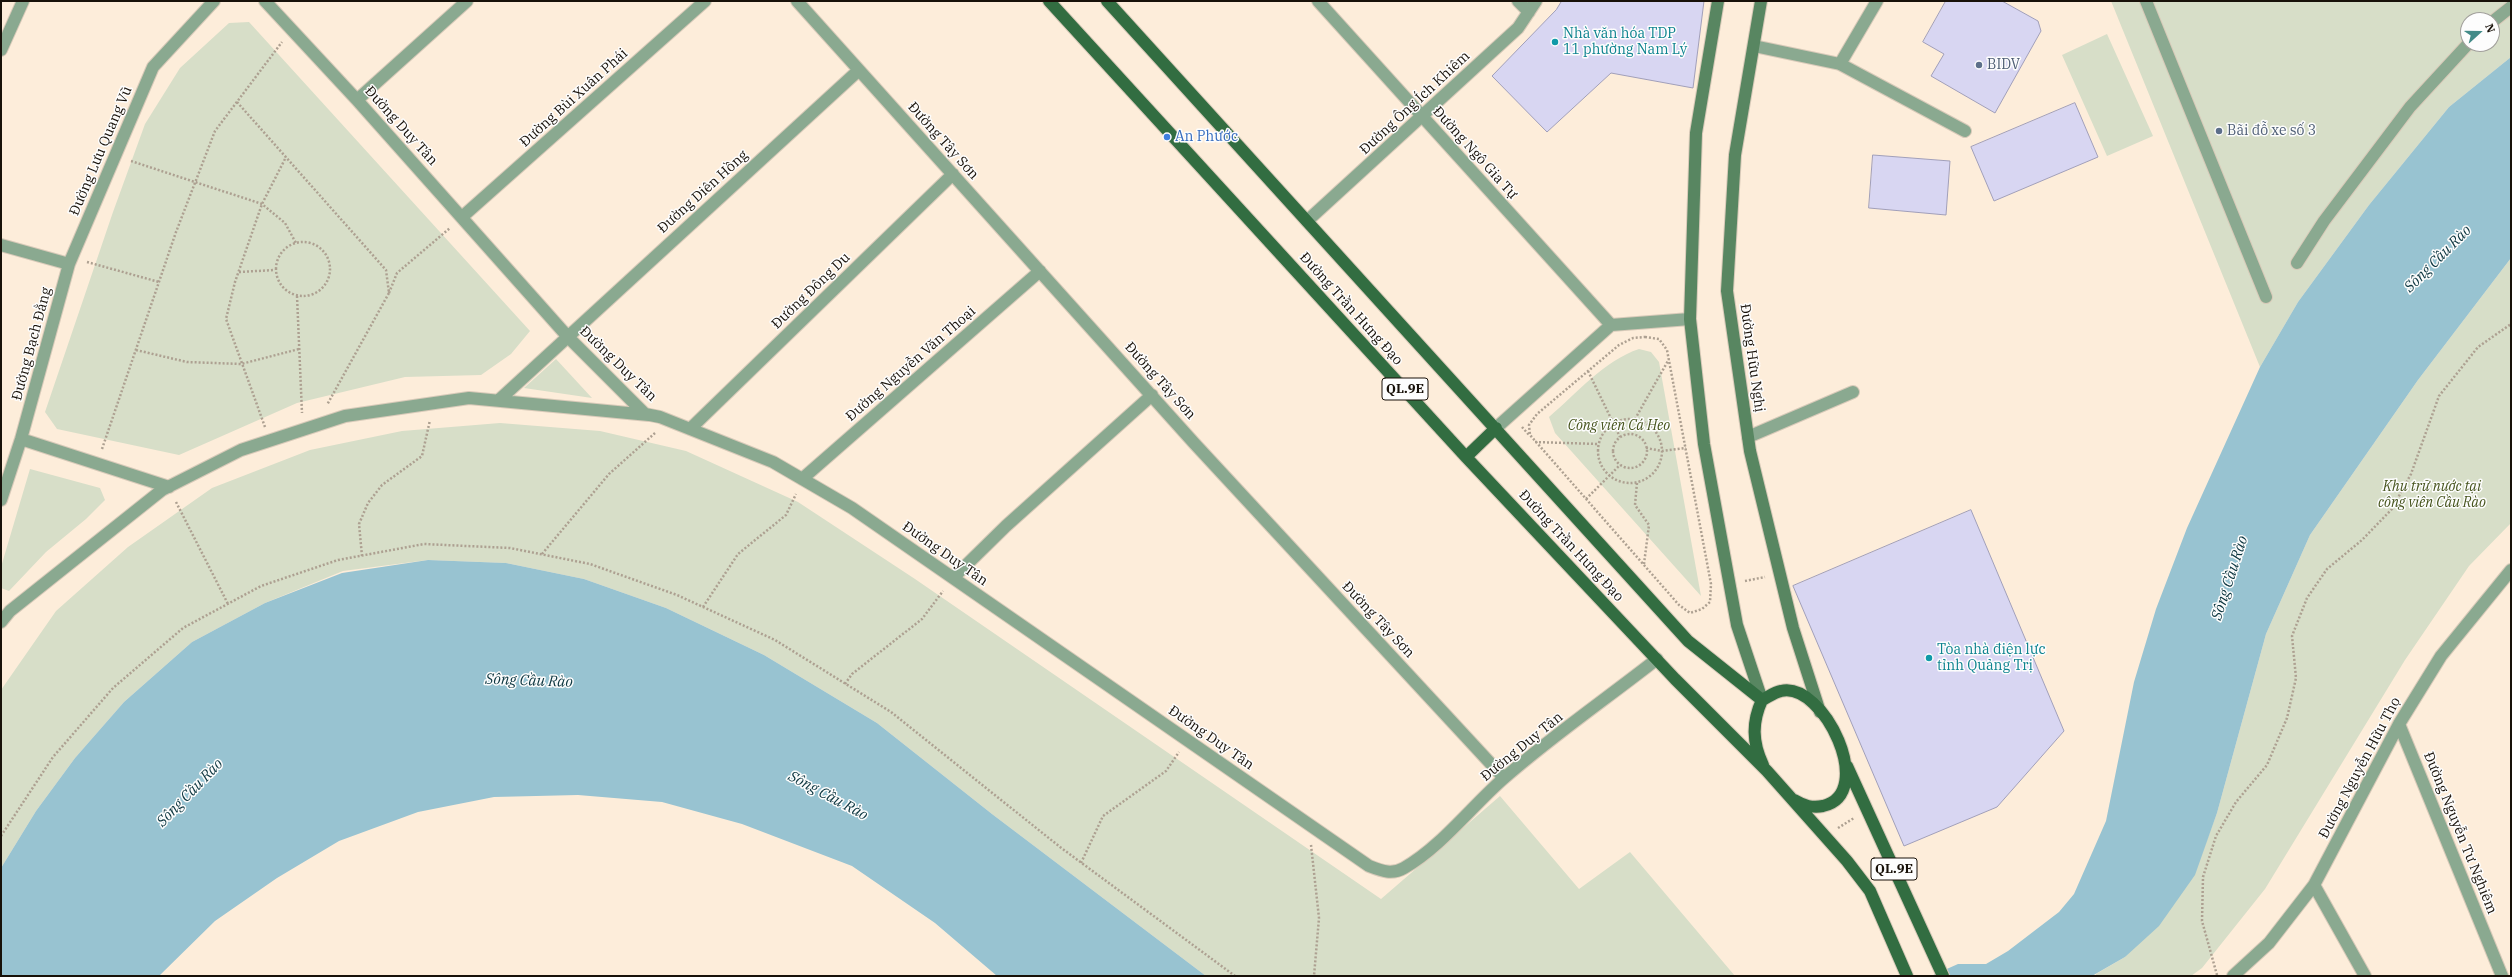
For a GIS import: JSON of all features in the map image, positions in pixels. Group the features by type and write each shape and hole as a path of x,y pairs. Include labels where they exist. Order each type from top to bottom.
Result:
{"main road":[{"name":"Đường Trần Hưng Đạo","path":"1049,1 1466,457 1657,659 1767,772 1825,837 1870,891 1907,976"},
{"name":"Đường Trần Hưng Đạo","path":"1107,1 1496,428 1688,642 1762,700"},
{"path":"1718,1 1696,133 1690,319 1704,444 1737,625 1762,700"},
{"name":"Đường Hữu Nghị","path":"1761,1 1735,155 1727,291 1748,437 1793,628 1820,712"},
{"path":"1466,457 1496,428"},
{"name":"Đường Trần Hưng Đạo","path":"1767,772 1755,743 1753,728 1756,713 1762,700 1782,690 1792,691 1810,701 1838,736 1845,763 1943,976"},
{"name":"Đường Trần Hưng Đạo","path":"1788,796 1803,806 1816,807 1826,805 1835,800 1840,793 1845,774 1845,763"}],"street":[{"path":"1,50 23,1"},
{"name":"Đường Lưu Quang Vũ","path":"71,261 152,67 214,1"},
{"name":"Đường Duy Tân","path":"265,1 357,100 568,336 645,414 690,428 773,462 885,530 1369,866 1383,872 1394,872 1405,867 1426,850 1504,778 1657,659"},
{"path":"357,100 467,1"},
{"name":"Đường Bùi Xuân Phái","path":"462,217 705,1"},
{"name":"Đường Tây Sơn","path":"797,1 1152,395 1504,778"},
{"name":"Đường Ngô Gia Tự","path":"1318,1 1611,325"},
{"path":"1518,1 1529,12"},
{"name":"Đường Ông Ích Khiêm","path":"1307,221 1423,117 1518,28 1536,1"},
{"path":"1840,64 1877,1"},
{"path":"2146,1 2266,297"},
{"path":"2500,15 2511,6"},
{"path":"1754,46 1840,64 1965,131"},
{"path":"2297,263 2324,221 2410,107 2461,52"},
{"name":"Đường Diên Hồng","path":"499,400 859,70"},
{"name":"Đường Đông Du","path":"690,428 953,174"},
{"path":"1,245 71,261"},
{"name":"Đường Bạch Đằng","path":"1,500 21,439 71,261"},
{"name":"Đường Nguyễn Văn Thoại","path":"802,479 1040,271"},
{"path":"1496,428 1611,325 1690,319"},
{"path":"1748,437 1854,392"},
{"path":"953,578 1006,526 1152,395"},
{"path":"1,622 17,606 169,487 241,450 345,416 469,398 653,416"},
{"path":"21,439 169,487"},
{"name":"Đường Nguyễn Hữu Thọ","path":"2233,976 2269,943 2314,886 2399,724 2441,656 2511,570"},
{"name":"Đường Nguyễn Tư Nghiêm","path":"2399,724 2502,976"},
{"path":"2314,886 2365,976"}],"path":[{"path":"96,464 159,282 215,131 291,30"},
{"path":"238,102 386,270 389,293"},
{"path":"115,156 262,204 285,223 296,243"},
{"path":"270,440 241,364 226,319 238,272 262,204 286,157"},
{"path":"315,426 389,293 397,274 462,217"},
{"path":"305,242 318,246 327,257 330,265 327,282 322,289 306,297 297,296 282,287 275,270 281,252 296,243 305,242"},
{"path":"71,261 159,282"},
{"path":"238,272 275,270"},
{"path":"297,296 303,430"},
{"path":"2217,976 2202,921 2203,878 2216,836 2236,802 2267,765 2287,718 2296,678 2292,636 2307,598 2328,569 2362,540 2392,509 2410,474 2439,396 2478,347 2511,324"},
{"path":"1633,338 1659,339 1667,350 1711,584 1710,602 1702,609 1690,613 1679,605 1530,436 1529,426 1537,414 1588,371 1619,345 1633,338"},
{"path":"136,350 187,362 241,364 299,349"},
{"path":"1635,419 1669,359"},
{"path":"1588,371 1620,437"},
{"path":"362,556 359,524 368,503 382,486 422,456 435,402"},
{"path":"1624,419 1635,419 1646,423 1654,430 1660,440 1662,451 1660,462 1655,472 1647,479 1637,483 1627,484 1608,476 1598,459 1598,444 1605,430 1614,423 1624,419"},
{"path":"542,554 609,474 669,421"},
{"path":"1630,434 1636,435 1644,443 1646,448 1646,454 1640,464 1630,468 1620,464 1614,456 1613,451 1616,441 1620,437 1630,434"},
{"path":"1535,442 1598,444"},
{"path":"1646,448 1662,451 1686,448"},
{"path":"1586,500 1620,464"},
{"path":"703,607 738,554 786,515 802,479"},
{"path":"1637,483 1636,505 1649,525 1644,565"},
{"path":"169,487 228,604"},
{"path":"1,836 53,757 113,688 183,628 261,586 338,560 424,544 510,548 590,564 677,595 775,640 891,712 1081,862 1235,976"},
{"path":"846,684 852,674 922,619 953,578"},
{"path":"1081,862 1103,816 1166,771 1186,740"},
{"path":"1825,837 1866,810"},
{"path":"1309,824 1320,918 1314,976"}],"green space":[{"path":"2111,1 2511,1 2511,57 2449,107 2369,205 2298,302 2260,367"},
{"path":"249,22 530,331 511,354 481,375 405,377 297,403 179,455 57,429 45,412 113,212 145,124 180,68 229,23"},
{"path":"2107,34 2153,136 2107,156 2062,55"},
{"name":"Khu trữ nước tại công viên Cầu Rào","path":"2511,258 2511,523 2469,566 2405,660 2265,889 2202,968 2191,976 2096,976 2096,974 2125,957 2194,875 2217,813 2266,634 2310,535 2418,380"},
{"name":"Công viên Cá Heo","path":"1639,349 1651,352 1659,362 1701,596 1555,433 1549,417 1591,378 1614,361"},
{"path":"556,359 592,398 524,388"},
{"path":"500,423 600,431 686,451 798,502 915,579 1381,899 1500,796 1579,889 1630,852 1735,976 1206,976 992,814 877,723 764,655 666,608 584,579 506,563 428,560 343,571 265,603 192,642 124,702 75,758 36,811 1,868 1,690 56,611 128,547 212,488 310,450 402,431"},
{"path":"30,469 100,488 105,500 86,519 46,552 9,591 1,588 1,567"}],"water":[{"name":"Sông Cầu Rào","path":"2511,57 2511,258 2418,380 2310,535 2266,634 2217,813 2195,875 2159,926 2125,957 2092,976 1931,976 1958,964 1986,964 2008,951 2059,912 2074,894 2106,821 2134,682 2156,609 2187,528 2260,367 2298,302 2369,205 2449,107"},
{"name":"Sông Cầu Rào","path":"428,560 506,563 584,579 666,608 764,655 877,723 992,814 1206,976 997,976 935,923 852,866 742,824 662,802 578,795 494,797 418,812 339,841 277,878 215,921 159,976 1,976 1,868 36,811 75,758 124,702 192,642 265,603 342,573"}],"building":[{"path":"1562,1 1704,1 1693,88 1611,73 1547,132 1492,76 1556,10"},
{"name":"BIDV","path":"1946,1 2002,1 2038,21 2041,31 1995,113 1931,76 1944,54 1923,42"},
{"path":"2075,103 2098,157 1994,201 1971,147"},
{"path":"1873,155 1950,161 1946,215 1869,208"},
{"name":"Tòa nhà điện lực tỉnh Quảng Trị","path":"1971,510 2064,731 1997,807 1904,846 1793,586"}],"place":[{"name":"Nhà văn hóa TDP 11 phường Nam Lý","path":"1555,42"},
{"name":"BIDV","path":"1979,65"},
{"name":"Bãi đỗ xe số 3","path":"2219,131"},
{"name":"An Phước","path":"1167,137"},
{"name":"Tòa nhà điện lực tỉnh Quảng Trị","path":"1929,658"}]}
